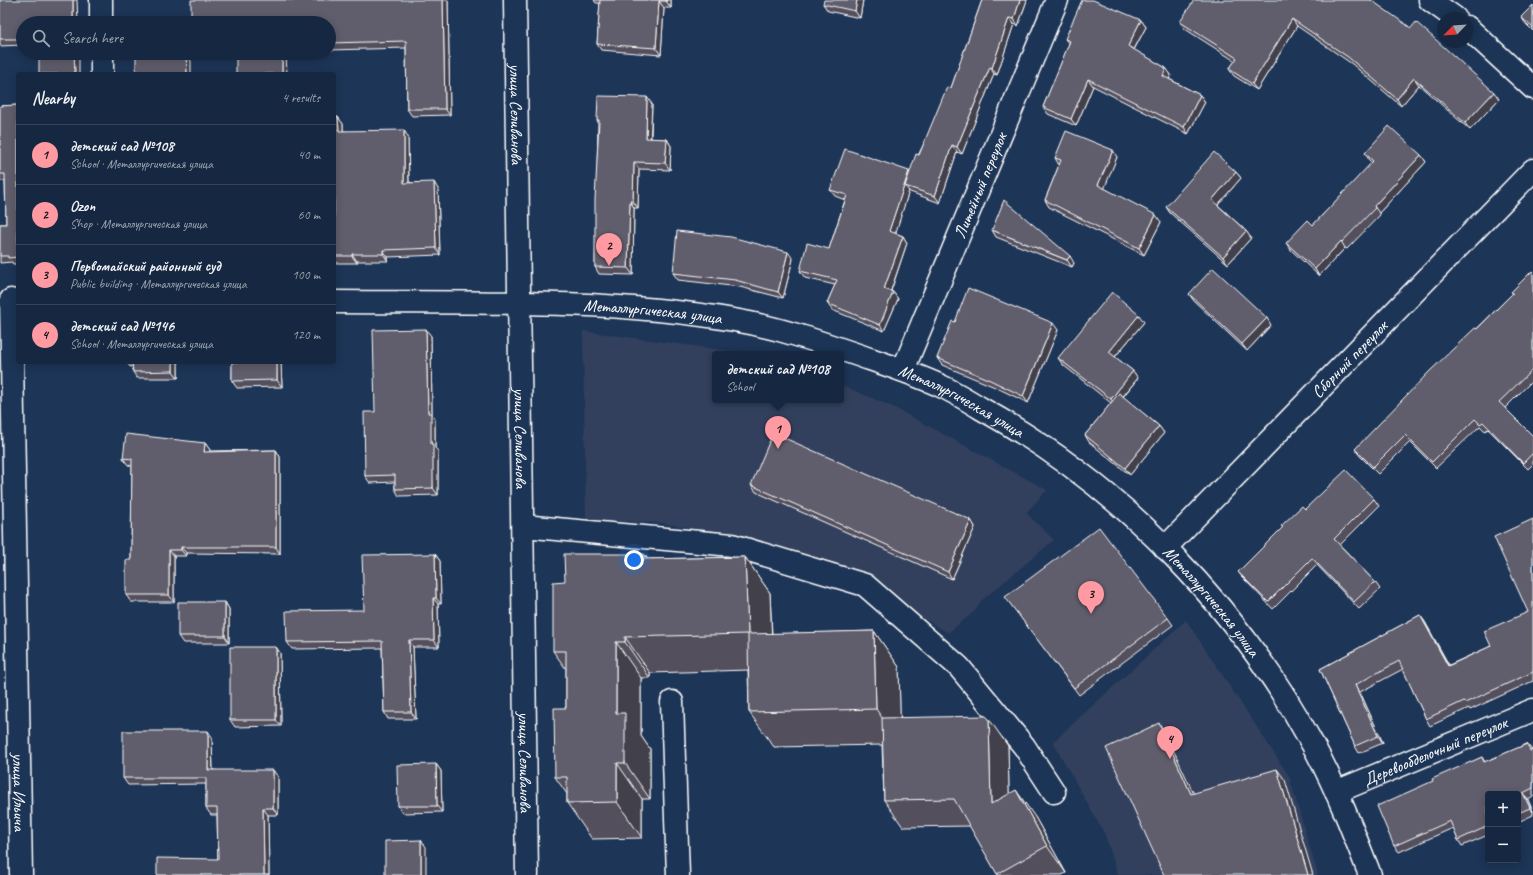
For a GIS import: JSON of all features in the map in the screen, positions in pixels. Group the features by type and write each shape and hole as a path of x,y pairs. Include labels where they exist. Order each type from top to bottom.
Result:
{"street":[{"path":"101,0 101,16"},
{"name":"улица Селиванова","path":"515,0 527,875"},
{"name":"Литейный переулок","path":"903,370 1057,0"},
{"path":"1430,0 1447,12"},
{"path":"1473,33 1533,88"},
{"path":"102,60 102,72"},
{"name":"Сборный переулок","path":"1165,548 1533,170"},
{"name":"улица Ильича","path":"10,300 8,603 21,875"},
{"name":"Металлургическая улица","path":"336,302 520,303 658,310 735,320 799,335 903,370 945,388 1010,424 1070,464 1127,511 1186,568 1231,620 1273,678 1313,745 1346,812 1370,875"},
{"path":"523,526 732,545 865,585 959,666 1024,746 1054,792"},
{"path":"672,702 678,875"},
{"name":"Деревообделочный переулок","path":"1336,792 1533,710"}],"shaded area":[{"path":"583,331 730,351 712,351 712,403 844,403 844,386 893,407 1047,490 1026,513 1054,540 981,601 975,611 948,633 841,569 722,533 662,523 586,520"},
{"path":"1186,620 1289,776 1318,875 1118,875 1105,835 1053,742"}],"building":[{"path":"0,0 73,0 73,16 16,16 16,39 0,39"},
{"path":"191,0 443,0 445,109 407,109 406,41 336,43 336,16 191,16"},
{"path":"600,0 666,0 659,1 656,48 597,44"},
{"path":"824,0 857,0 855,11 823,4"},
{"path":"982,0 1020,0 1014,19 1009,18 992,68 990,67 957,147 952,145 935,196 905,186 916,154 919,155 947,87 951,88"},
{"path":"1082,0 1093,0 1141,20 1128,46 1166,68 1163,76 1200,95 1184,127 1088,79 1071,119 1043,107 1070,41 1065,39"},
{"path":"1194,0 1371,0 1411,28 1416,22 1437,41 1437,48 1445,48 1494,92 1465,123 1414,78 1397,99 1348,57 1292,19 1252,84 1229,69 1237,58 1180,22"},
{"path":"1533,5 1533,28 1521,17"},
{"path":"39,60 74,60 75,72 39,72"},
{"path":"136,60 186,60 187,72 136,72"},
{"path":"236,60 282,60 282,72 236,72"},
{"path":"598,96 647,97 646,138 667,139 665,163 634,162 633,201 630,201 628,268 595,267 595,200 599,120 597,120"},
{"path":"16,105 16,257 8,258 8,256 0,256 0,224 6,224 5,174 0,174 0,106"},
{"path":"336,117 338,117 339,131 404,130 404,183 434,182 436,248 383,250 383,254 352,254 352,256 336,256"},
{"path":"1389,126 1421,155 1374,206 1375,208 1315,269 1286,243 1308,220 1313,225 1373,161 1365,153"},
{"path":"1066,131 1113,150 1098,185 1156,215 1139,248 1045,200 1061,160 1055,158"},
{"path":"845,149 909,171 889,231 903,236 884,289 893,292 880,325 827,303 837,280 800,271 807,243 829,249 847,195 830,190"},
{"path":"1214,152 1236,172 1212,200 1246,231 1223,257 1166,207"},
{"path":"1004,200 1070,256 1067,260 992,230"},
{"path":"677,231 731,237 788,252 778,292 735,280 673,273"},
{"path":"1213,268 1267,318 1242,344 1189,294"},
{"path":"1532,271 1533,369 1499,402 1533,436 1533,453 1523,463 1483,422 1480,424 1475,419 1432,462 1405,435 1373,467 1355,449 1429,372 1475,328 1477,329 1513,293 1511,292"},
{"path":"968,288 1053,323 1023,396 990,380 937,358 952,321 955,322"},
{"path":"1112,292 1139,315 1109,352 1133,371 1111,399 1058,358"},
{"path":"426,329 428,413 431,413 431,444 433,444 433,488 395,489 395,475 365,476 364,412 375,412 373,330"},
{"path":"132,364 173,364 173,371 133,372"},
{"path":"232,364 277,364 277,380 232,381"},
{"path":"1119,393 1159,426 1125,468 1085,435"},
{"path":"773,433 971,520 948,572 751,485"},
{"path":"126,434 205,443 204,452 276,450 276,547 181,547 181,550 169,550 169,595 126,595 126,560 131,560 132,459 123,458"},
{"path":"1346,470 1374,499 1334,539 1375,582 1354,602 1312,558 1268,602 1238,572 1302,506 1305,509"},
{"path":"1533,519 1533,672 1426,719 1399,661 1355,685 1378,736 1355,746 1320,669 1420,615 1448,666 1491,646 1484,631 1528,612 1494,537"},
{"path":"1099,527 1168,618 1074,688 1005,597"},
{"path":"435,554 436,598 433,598 434,640 409,640 411,712 384,712 382,641 287,642 286,611 364,610 362,555"},
{"path":"564,554 644,554 644,559 745,557 748,634 625,637 625,642 616,642 616,713 625,713 625,763 617,763 617,802 567,803 567,777 555,777 554,708 566,708 566,651 553,651 553,582 565,581"},
{"path":"178,602 225,602 225,636 178,636"},
{"path":"874,631 876,709 749,712 748,634"},
{"path":"230,647 276,647 276,720 230,720"},
{"path":"986,716 989,719 991,804 1016,790 1047,846 997,874 954,799 884,800 882,718"},
{"path":"1159,723 1191,794 1277,769 1308,875 1164,875 1106,748"},
{"path":"123,731 208,731 208,770 273,770 273,808 263,808 264,875 157,875 157,858 218,859 217,808 206,808 206,778 123,778"},
{"path":"1527,744 1530,751 1533,750 1533,788 1523,793 1530,808 1521,812 1521,791 1485,791 1485,827 1458,840 1450,821 1394,846 1377,806 1433,781 1432,779 1482,757 1484,762"},
{"path":"436,764 437,806 398,806 397,765"},
{"path":"421,840 421,875 385,875 385,841"}],"place":[{"name":"Ozon","path":"609,266"},
{"name":"детский сад №108","path":"778,449"},
{"name":"Первомайский районный суд","path":"1091,614"},
{"name":"детский сад №146","path":"1170,759"}]}
